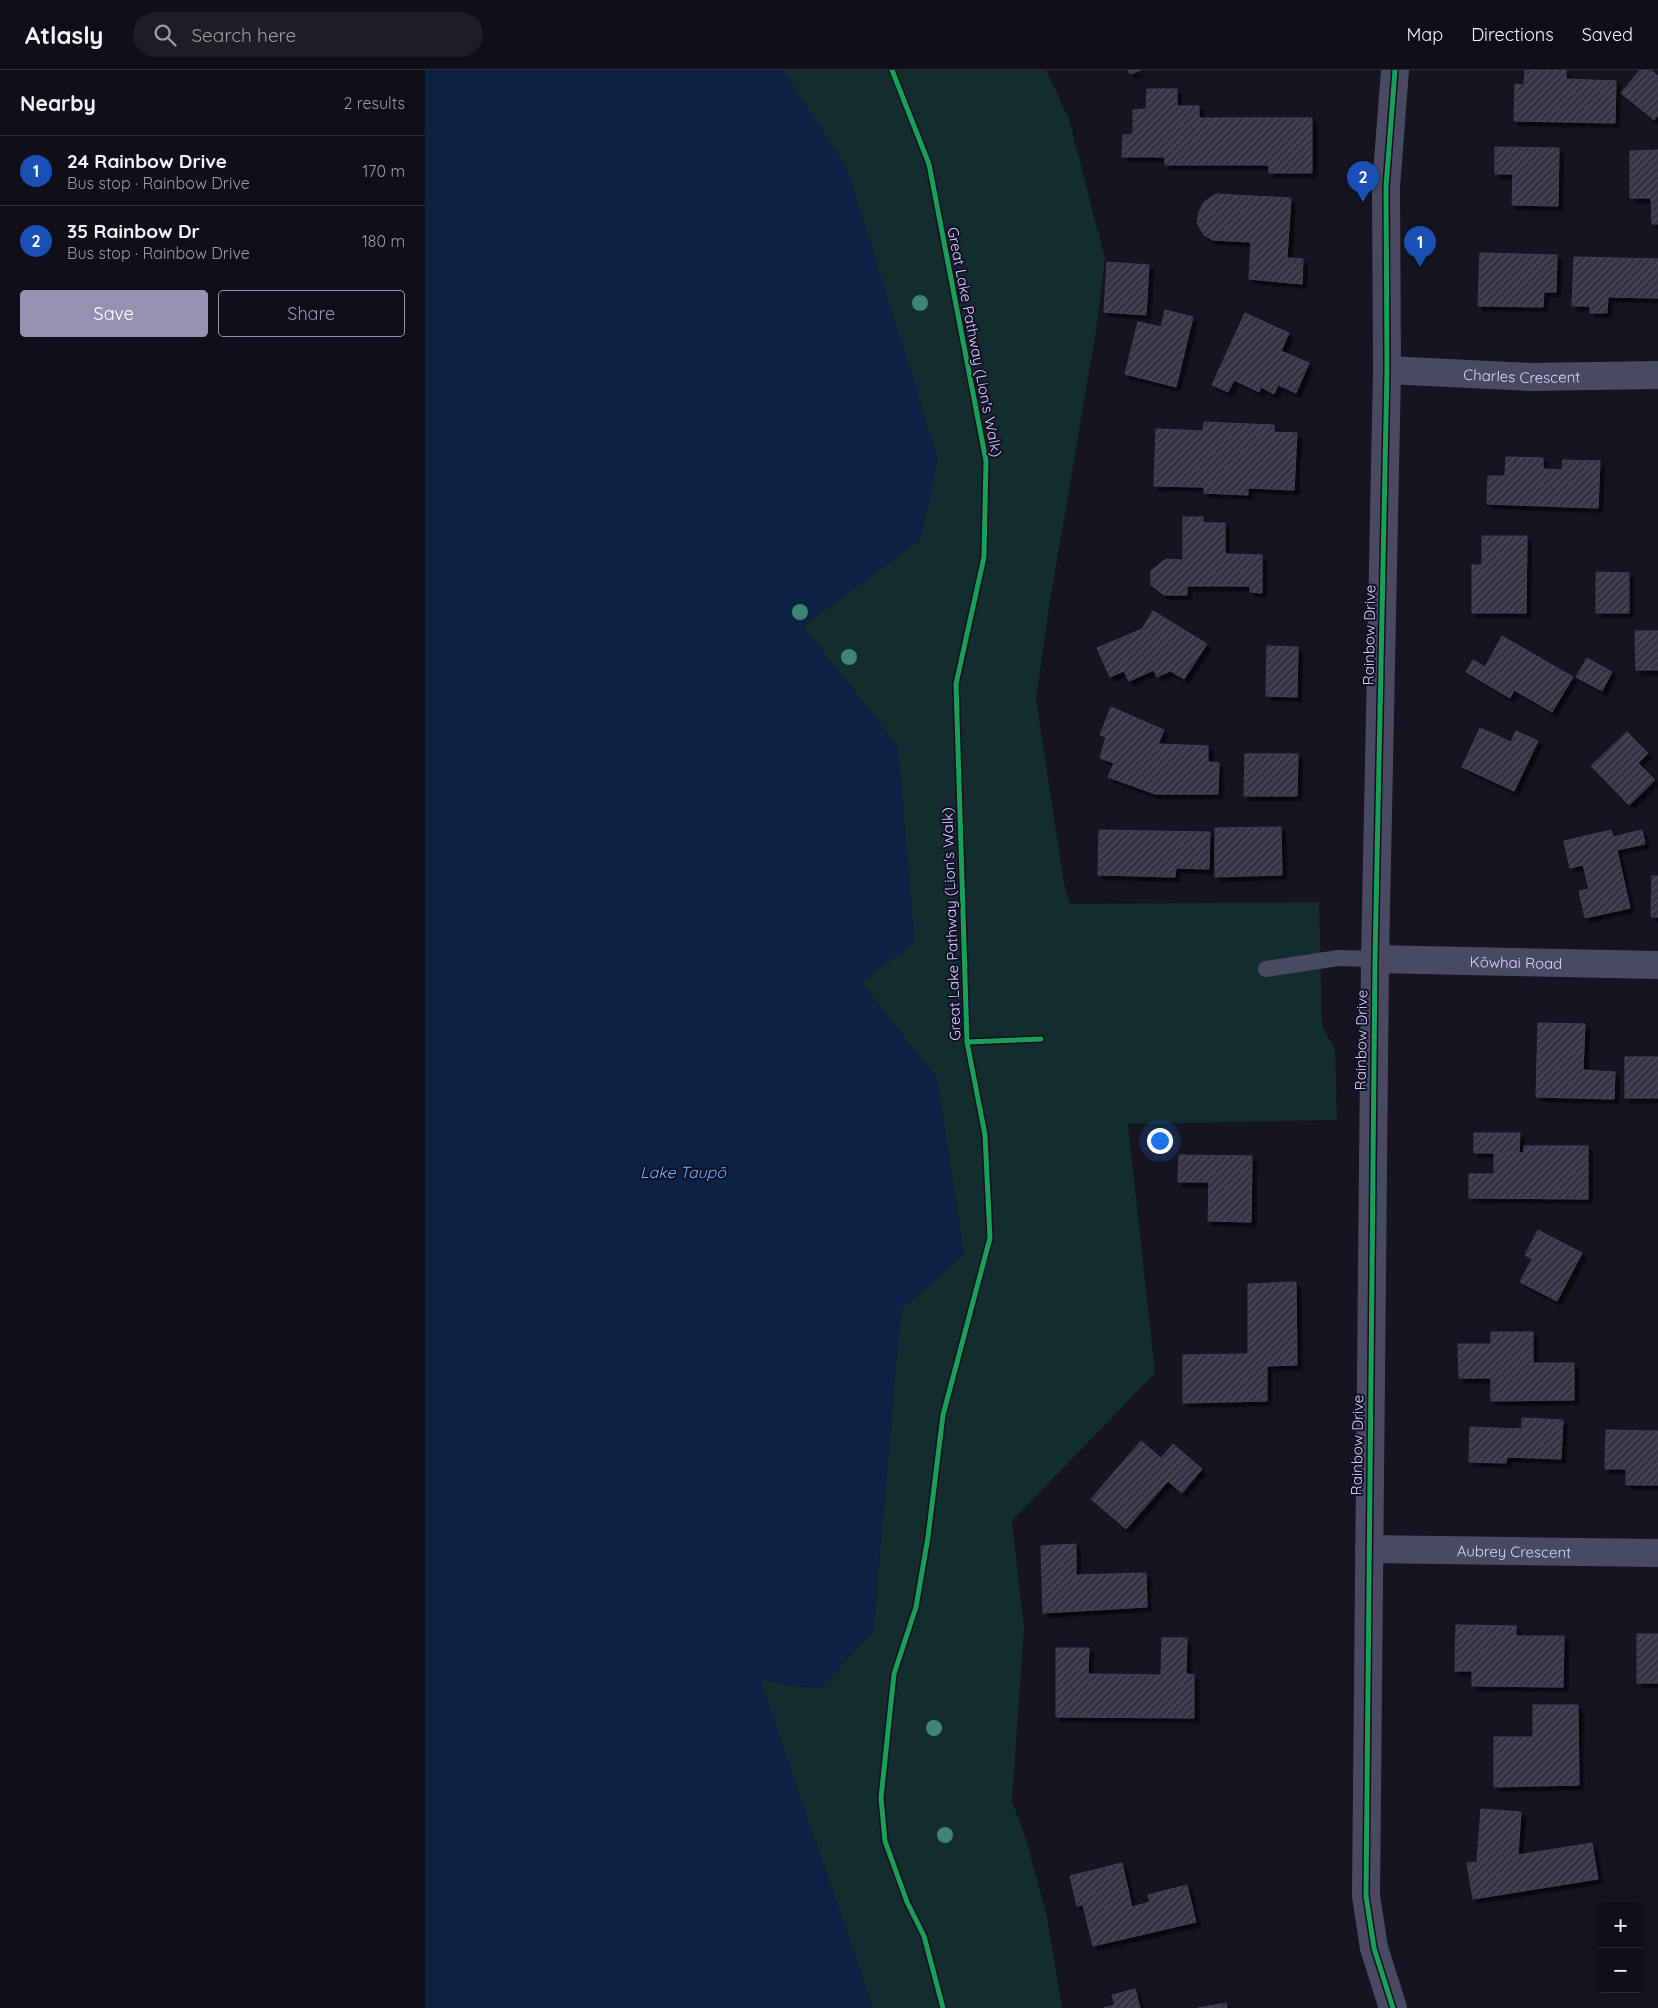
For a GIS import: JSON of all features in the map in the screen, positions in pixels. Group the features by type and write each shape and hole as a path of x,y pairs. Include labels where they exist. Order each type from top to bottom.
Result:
{"street":[{"name":"Rainbow Drive","path":"1393,2008 1374,1948 1366,1896 1375,959 1387,370 1386,187 1395,70"},
{"name":"Charles Crescent","path":"1387,370 1529,376 1658,375"},
{"name":"Kōwhai Road","path":"1375,959 1658,965"},
{"name":"Aubrey Crescent","path":"1369,1549 1658,1552"}],"lane":[{"path":"1266,969 1338,958 1375,959"}],"green space":[{"path":"783,70 1046,70 1069,119 1105,259 1096,331 1049,607 1036,699 1064,884 1070,904 1319,902 1322,1026 1335,1049 1337,1120 1128,1124 1155,1373 1012,1521 1024,1628 1012,1801 1026,1839 1047,1917 1062,2008 873,2008 760,1680 819,1689 873,1632 901,1309 964,1255 937,1079 861,982 898,747 803,626 921,539 881,282 848,171"}],"water":[{"name":"Lake Taupō","path":"425,70 783,70 848,171 938,458 921,539 803,626 898,747 915,942 861,982 937,1079 964,1255 901,1309 873,1632 819,1689 760,1680 873,2008 425,2008"}],"building":[{"path":"1128,70 1141,70 1130,74"},
{"path":"1525,70 1566,70 1566,79 1616,81 1615,123 1514,121 1515,84 1524,85"},
{"path":"1640,70 1651,70 1658,76 1658,115 1654,120 1621,93"},
{"path":"1147,89 1177,89 1177,106 1199,106 1199,118 1312,118 1312,173 1269,173 1269,165 1165,165 1165,157 1122,157 1123,135 1133,134 1133,110 1146,109"},
{"path":"1495,147 1559,148 1558,206 1512,205 1513,174 1495,174"},
{"path":"1658,150 1658,224 1652,224 1651,198 1630,198 1630,151"},
{"path":"1216,194 1291,198 1287,258 1303,259 1302,284 1249,279 1251,242 1213,240 1204,235 1197,223 1199,212 1204,202"},
{"path":"1480,253 1557,255 1556,292 1544,292 1543,307 1478,306"},
{"path":"1574,257 1658,259 1658,298 1608,297 1607,313 1590,313 1590,306 1572,306"},
{"path":"1107,262 1149,265 1146,315 1104,312"},
{"path":"1165,310 1193,317 1176,387 1125,374 1138,322 1161,327"},
{"path":"1245,313 1289,333 1281,351 1309,363 1296,393 1278,385 1274,394 1261,387 1259,392 1234,380 1228,392 1212,385"},
{"path":"1204,422 1274,425 1274,432 1297,433 1294,490 1248,488 1248,495 1204,493 1204,487 1154,486 1156,429 1203,431"},
{"path":"1506,457 1543,458 1543,469 1562,470 1563,460 1600,461 1598,508 1487,504 1488,476 1505,476"},
{"path":"1183,517 1203,517 1203,523 1225,523 1225,554 1262,555 1262,593 1250,592 1250,586 1187,586 1187,595 1164,595 1151,585 1151,571 1166,559 1183,560"},
{"path":"1482,536 1527,536 1526,613 1472,613 1472,565 1482,565"},
{"path":"1596,572 1629,573 1629,613 1596,613"},
{"path":"1153,611 1207,644 1184,679 1170,671 1157,677 1154,670 1129,681 1124,671 1110,677 1097,648 1142,629"},
{"path":"1635,631 1658,631 1658,670 1636,670"},
{"path":"1502,636 1573,677 1552,712 1514,690 1510,698 1466,672 1473,660 1485,667"},
{"path":"1267,646 1298,647 1297,697 1266,696"},
{"path":"1587,658 1612,672 1602,691 1576,677"},
{"path":"1111,707 1164,730 1158,744 1208,746 1208,762 1219,763 1218,794 1155,794 1108,777 1114,763 1100,758 1106,737 1100,735"},
{"path":"1480,728 1511,742 1516,731 1538,741 1514,791 1462,767"},
{"path":"1627,732 1648,753 1638,763 1655,780 1629,805 1591,766"},
{"path":"1245,754 1298,754 1297,796 1244,796"},
{"path":"1281,827 1282,875 1215,877 1215,828"},
{"path":"1099,830 1210,832 1209,869 1176,868 1175,877 1098,875"},
{"path":"1611,830 1613,837 1642,830 1645,844 1617,850 1630,908 1585,918 1579,891 1589,889 1583,865 1570,868 1564,841"},
{"path":"1652,876 1658,876 1658,917 1651,917"},
{"path":"1538,1023 1585,1024 1583,1070 1615,1072 1614,1099 1536,1097"},
{"path":"1625,1057 1658,1057 1658,1098 1625,1098"},
{"path":"1474,1133 1520,1133 1519,1153 1474,1153"},
{"path":"1524,1146 1588,1146 1588,1199 1469,1198 1469,1174 1494,1174 1494,1153 1524,1153"},
{"path":"1179,1155 1252,1156 1251,1222 1208,1221 1209,1182 1178,1182"},
{"path":"1538,1230 1582,1253 1557,1301 1520,1282 1532,1259 1525,1255"},
{"path":"1296,1282 1297,1365 1267,1366 1267,1401 1183,1403 1183,1355 1248,1354 1248,1284"},
{"path":"1491,1332 1533,1332 1533,1363 1574,1363 1574,1400 1491,1401 1491,1378 1459,1378 1458,1344 1491,1344"},
{"path":"1522,1418 1563,1420 1561,1459 1507,1457 1506,1463 1469,1462 1470,1427 1522,1429"},
{"path":"1606,1430 1658,1431 1658,1485 1626,1485 1626,1469 1605,1469"},
{"path":"1141,1441 1161,1458 1173,1444 1202,1469 1182,1493 1168,1481 1126,1529 1091,1499"},
{"path":"1076,1544 1076,1575 1146,1573 1147,1607 1043,1613 1041,1546"},
{"path":"1456,1625 1516,1626 1516,1636 1564,1636 1563,1687 1472,1686 1472,1671 1455,1671"},
{"path":"1637,1634 1658,1634 1658,1683 1637,1683"},
{"path":"1162,1638 1187,1638 1186,1674 1194,1675 1194,1718 1056,1717 1056,1648 1089,1648 1088,1674 1161,1675"},
{"path":"1533,1705 1578,1705 1579,1785 1494,1787 1494,1737 1533,1737"},
{"path":"1481,1809 1521,1812 1518,1855 1592,1843 1598,1879 1473,1899 1467,1863 1477,1862"},
{"path":"1122,1863 1132,1907 1150,1902 1148,1895 1187,1885 1196,1922 1093,1946 1083,1905 1077,1906 1070,1876"},
{"path":"1135,1989 1140,2008 1103,2008 1115,2005 1112,1995"},
{"path":"1226,2003 1227,2008 1198,2008"}],"cycle path":[{"name":"Great Lake Pathway (Lion's Walk)","path":"892,70 929,164 986,461 984,557 956,684 967,1042 985,1135 990,1238 943,1415 928,1537 916,1607 894,1674 881,1798 885,1841 907,1902 924,1936 943,2008"},
{"path":"1393,2008 1374,1948 1366,1896 1375,959 1387,370 1386,187 1395,70"},
{"name":"Great Lake Pathway (Lion's Walk)","path":"967,1042 1041,1039"}],"place":[{"name":"35 Rainbow Dr","path":"1363,202"},
{"name":"24 Rainbow Drive","path":"1420,267"}]}
